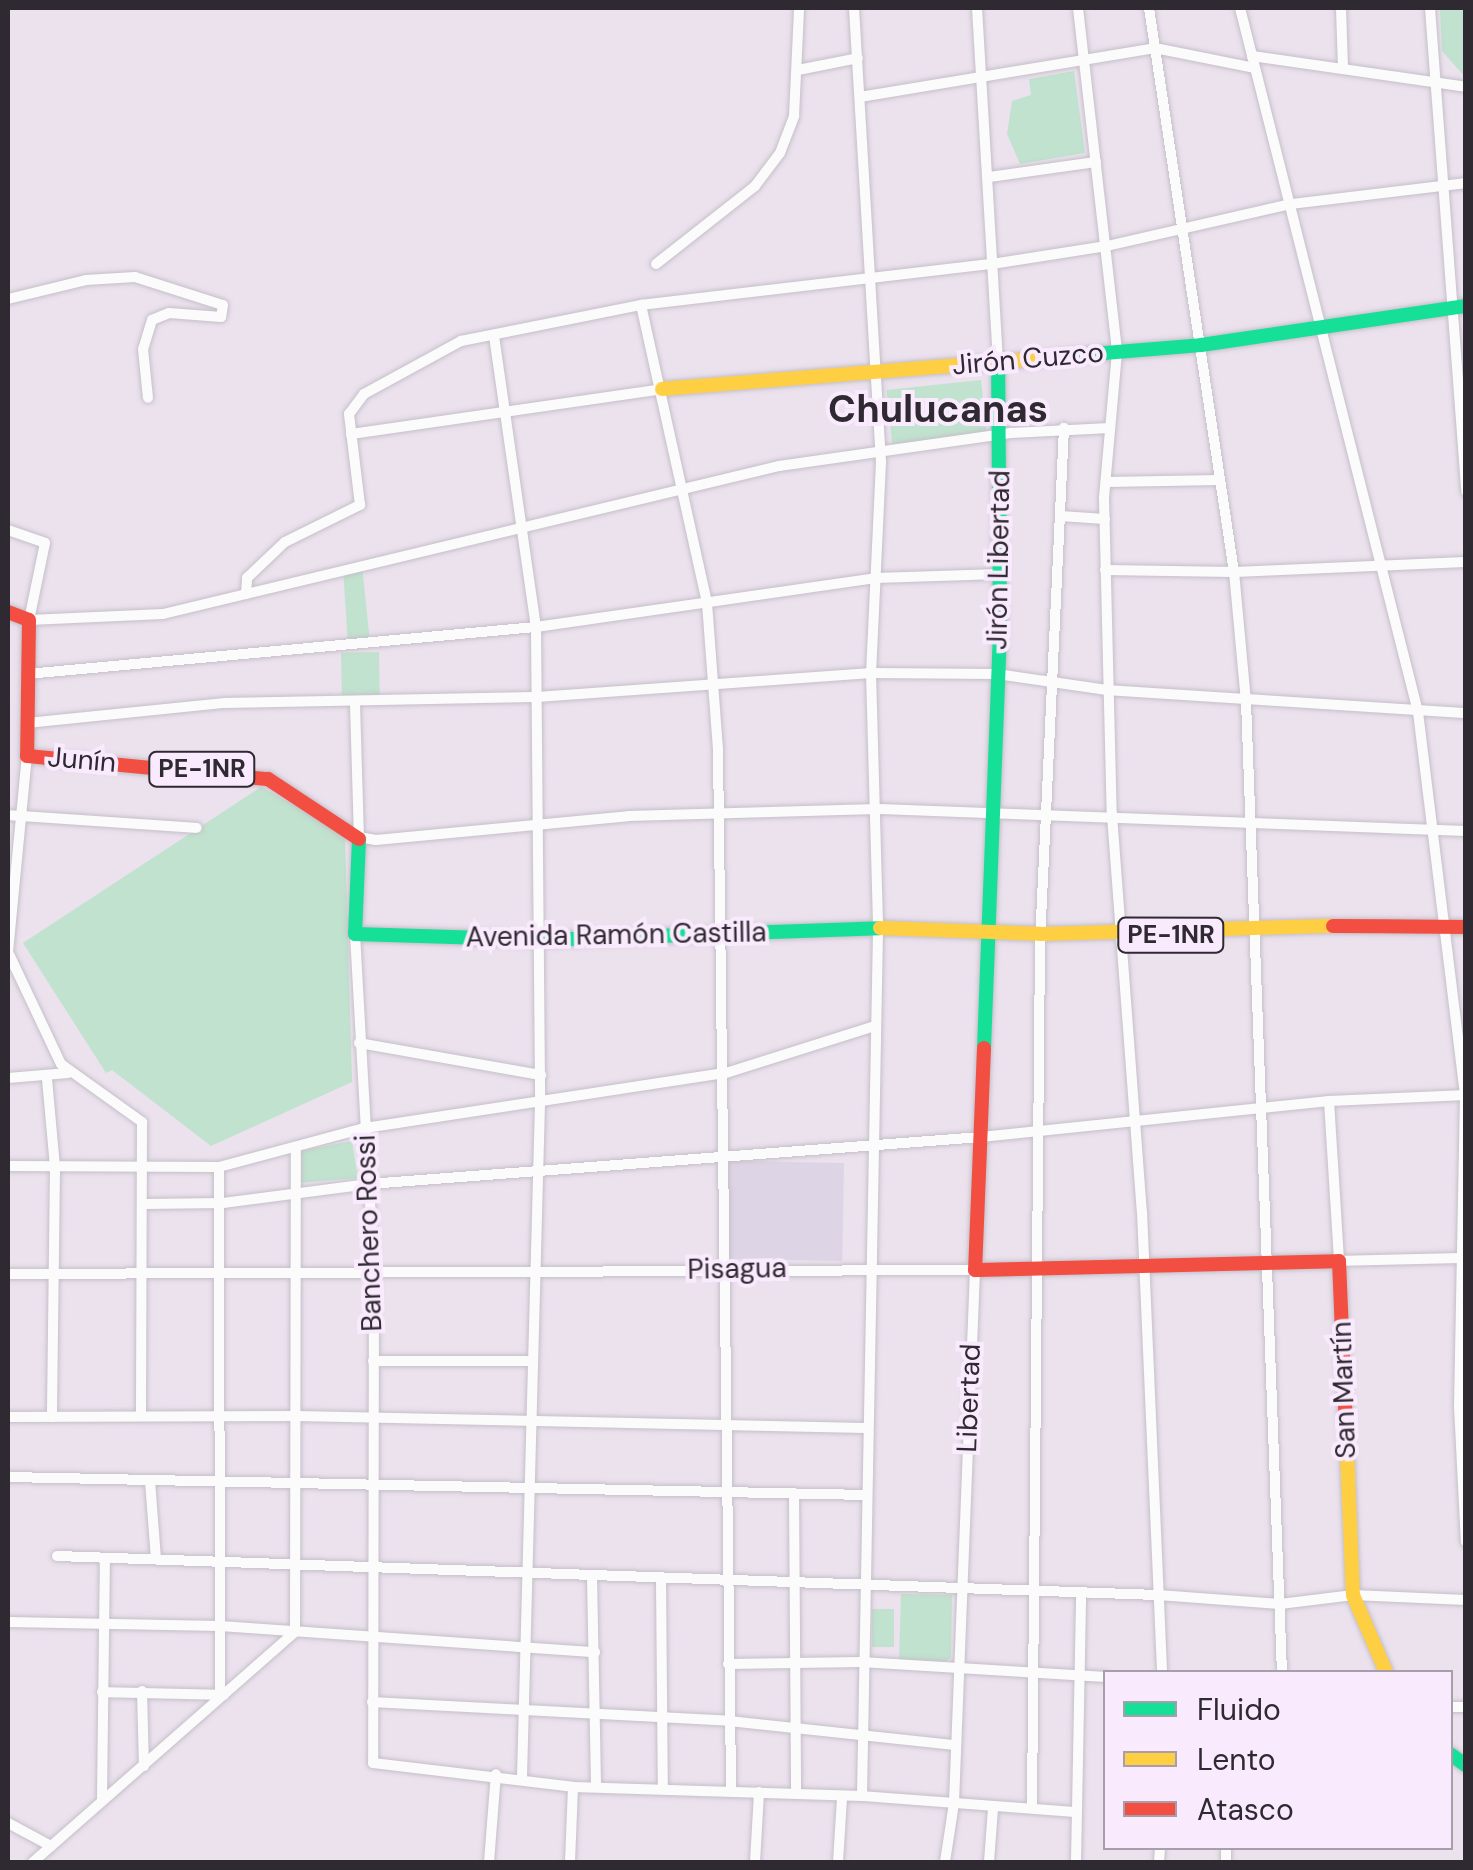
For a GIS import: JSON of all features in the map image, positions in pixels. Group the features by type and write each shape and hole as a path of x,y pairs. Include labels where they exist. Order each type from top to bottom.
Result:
{"street":[{"path":"656,264 771,170 794,116 800,8"},
{"path":"854,8 874,274 881,451 871,673 878,931 875,1146 864,1428 862,1796"},
{"name":"Jirón Libertad","path":"977,8 1001,434 997,674 984,938"},
{"path":"1078,8 1116,352 1105,519 1107,690 1118,932 1144,1266 1162,1670"},
{"path":"1149,8 1185,225 1234,572 1246,701 1282,1670"},
{"path":"1240,8 1385,566 1418,712 1436,832 1465,1095 1462,1406 1466,1542"},
{"path":"1341,8 1343,67"},
{"path":"1430,8 1440,184 1458,307 1466,492"},
{"path":"860,97 982,82 1155,48 1253,62 1343,67 1466,87"},
{"path":"798,70 858,58"},
{"path":"989,177 1096,162"},
{"path":"246,594 247,578 285,542 360,505 349,414 364,394 462,341 641,305 874,274 992,264 1107,246 1185,225 1291,204 1466,183"},
{"path":"8,298 86,280 135,277 223,305 221,317 169,312 152,320 143,349 148,398"},
{"path":"641,305 686,488 707,603 726,1073 731,1790"},
{"name":"Jirón Cuzco","path":"351,434 507,406 662,389 1201,345 1322,324 1458,307"},
{"path":"494,336 536,627 541,1075 522,1779"},
{"path":"1032,1808 1041,1268 1040,938 1048,681 1064,428"},
{"path":"8,612 29,620 163,614 686,488 881,451 1001,434 1110,428"},
{"path":"1106,482 1220,480"},
{"path":"1060,516 1105,519"},
{"path":"8,530 44,540 29,620 27,756 8,952 68,1072 140,1115 146,1166 141,1415"},
{"path":"1105,570 1234,572 1466,562"},
{"path":"8,667 27,674 536,627 875,578 1000,574"},
{"path":"27,723 225,703 356,704 537,697 711,688 871,673 997,674 1107,690 1466,713"},
{"name":"Banchero Rossi","path":"356,704 359,836 354,934 374,1272 373,1763 496,1774"},
{"name":"Junín","path":"27,756 268,779 359,836"},
{"path":"359,836 376,840 536,823 717,812 877,809 1043,811 1252,826 1466,831"},
{"path":"8,815 197,828"},
{"name":"Avenida Ramón Castilla","path":"1445,932 1466,927"},
{"name":"Avenida Ramón Castilla","path":"354,934 541,940 878,931 1040,938 1256,929 1445,932 1466,936"},
{"name":"Libertad","path":"945,1862 954,1803 981,1138 984,938"},
{"path":"8,1166 219,1168 296,1151 365,1128 726,1073 875,1026"},
{"path":"358,1043 541,1075"},
{"path":"8,1078 47,1079 68,1072"},
{"path":"47,1079 55,1166 52,1418"},
{"path":"144,1204 222,1203 368,1184 981,1138 1329,1101 1465,1095"},
{"name":"San Martín","path":"1329,1101 1353,1595 1385,1670"},
{"path":"33,1862 295,1632 296,1151"},
{"path":"219,1168 222,1695"},
{"name":"Pisagua","path":"8,1274 975,1270 1269,1266 1463,1258"},
{"path":"373,1360 532,1361"},
{"path":"8,1418 297,1416 864,1428"},
{"path":"8,1477 728,1488 865,1495"},
{"path":"150,1480 156,1559"},
{"path":"794,1493 799,1726 796,1793"},
{"path":"58,1556 105,1561 222,1560 374,1569 961,1587 1081,1596 1158,1594 1280,1604 1353,1595 1466,1600"},
{"path":"102,1798 105,1561"},
{"path":"592,1576 596,1786"},
{"path":"661,1578 662,1788"},
{"path":"1076,1862 1081,1596"},
{"path":"8,1622 104,1628 220,1626 595,1652"},
{"path":"728,1664 795,1667 861,1662 1035,1670 1103,1678"},
{"path":"142,1691 144,1766"},
{"path":"102,1692 222,1695"},
{"path":"372,1702 799,1726 860,1739 955,1745"},
{"path":"490,1862 496,1774 573,1787 862,1796 993,1809 1076,1812"},
{"path":"570,1862 573,1787"},
{"path":"755,1862 758,1792"},
{"path":"838,1862 842,1798"},
{"path":"988,1862 993,1809"},
{"path":"8,1822 51,1846"}],"shaded area":[{"path":"728,1161 844,1163 842,1261 726,1259"}],"green space":[{"path":"1440,8 1465,8 1465,77 1442,51"},
{"path":"1074,71 1085,153 1020,164 1007,134 1012,101 1031,95 1029,79"},
{"path":"981,380 987,434 892,444 887,390"},
{"path":"362,565 370,643 348,645 343,568"},
{"path":"379,652 380,700 342,701 341,653"},
{"path":"261,787 345,833 352,1082 211,1146 112,1070 106,1073 23,943"},
{"path":"352,1141 358,1178 299,1183 300,1151"},
{"path":"901,1594 952,1595 951,1658 945,1662 899,1659"},
{"path":"872,1609 894,1609 894,1647 872,1647"}],"traffic: fast":[{"path":"1056,357 1201,345 1466,306"},
{"path":"984,1048 1000,634 998,363"},
{"path":"359,839 355,934 541,940 880,928"},
{"path":"1453,1756 1466,1765"}],"traffic: slow":[{"path":"662,389 1056,357"},
{"path":"880,928 1040,934 1333,926"},
{"path":"1346,1429 1353,1595 1385,1670"}],"traffic: jam":[{"path":"8,612 29,620 27,756 268,779 359,839"},
{"path":"1333,926 1466,927"},
{"path":"984,1048 975,1270 1339,1261 1346,1429"}],"district":[{"name":"Chulucanas","path":"938,410"}]}
